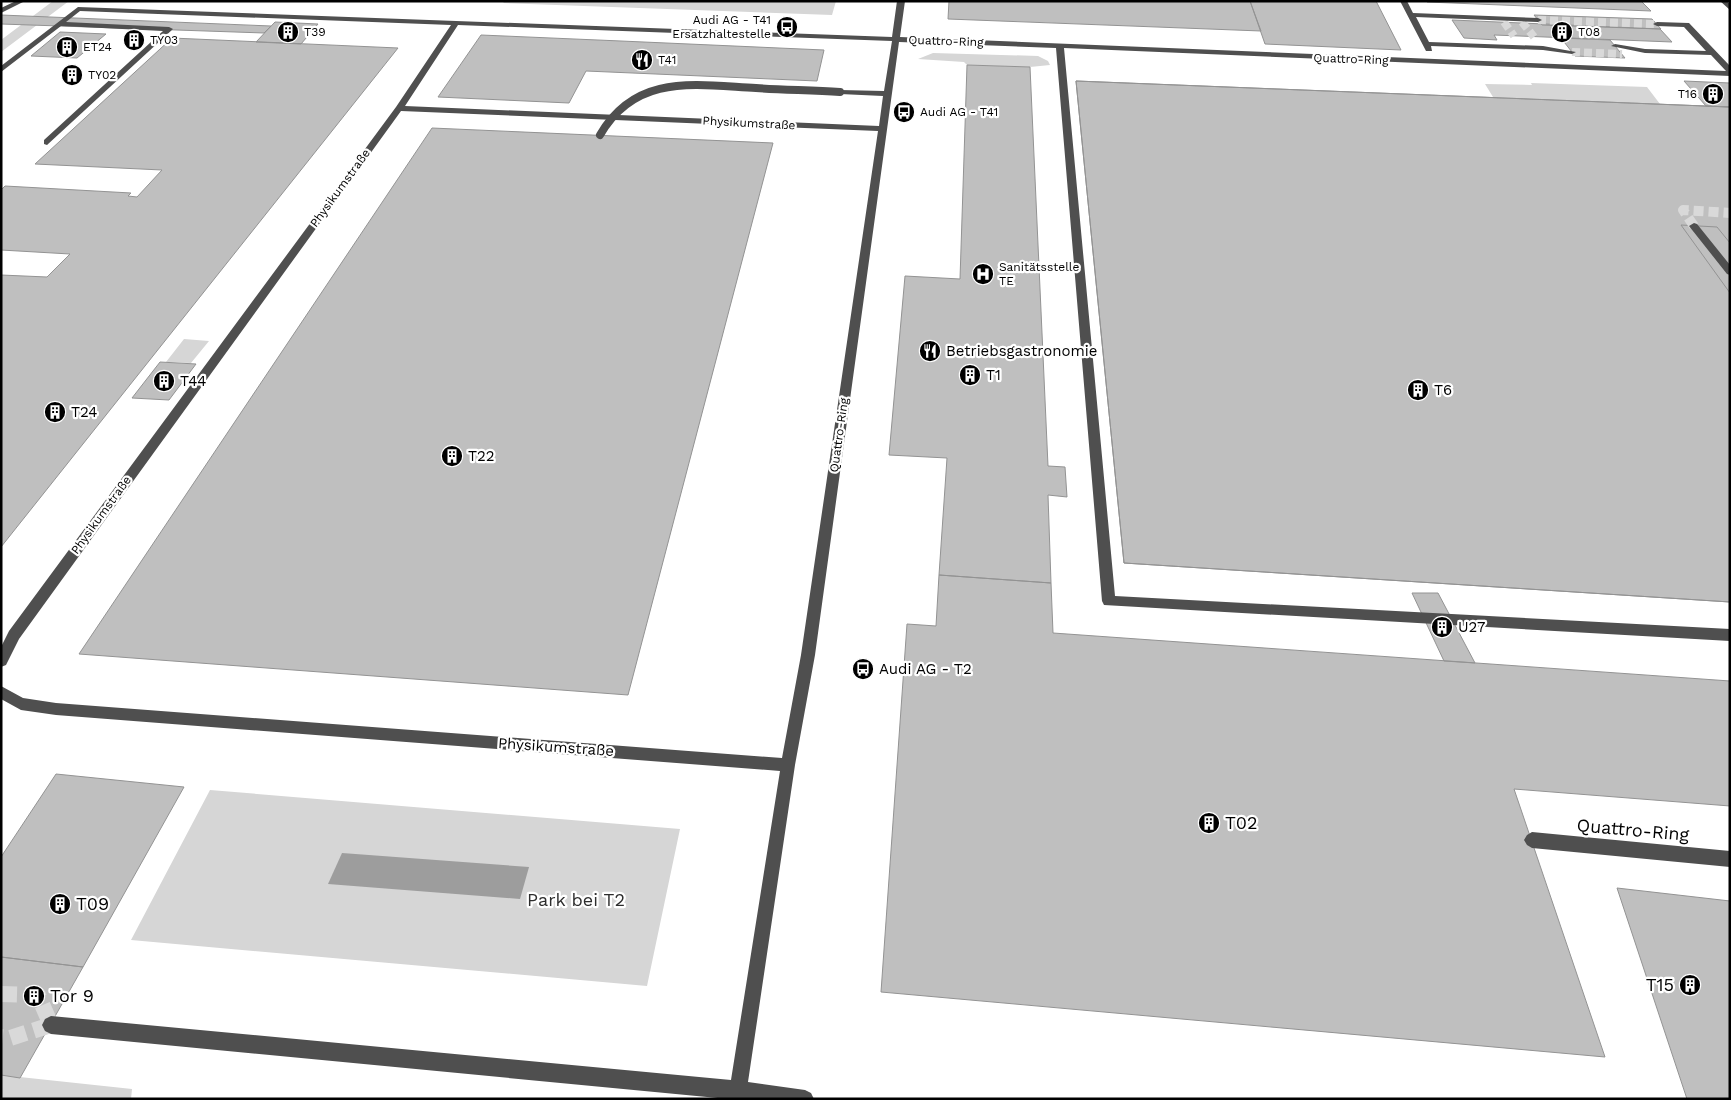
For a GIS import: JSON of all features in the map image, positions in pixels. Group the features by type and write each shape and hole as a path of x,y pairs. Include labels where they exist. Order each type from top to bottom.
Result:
{"street":[{"path":"1,9 4,1"},
{"path":"1,9 13,1"},
{"path":"1,9 22,1"},
{"path":"1,70 78,9 895,40 901,1"},
{"path":"1403,1 1436,62"},
{"path":"1723,1 1730,8"},
{"path":"1409,15 1521,21 1538,20"},
{"path":"399,108 456,23"},
{"path":"47,142 169,29 59,24"},
{"path":"1657,24 1686,25 1730,73"},
{"path":"1514,36 1522,47"},
{"path":"1534,37 1543,48"},
{"name":"Quattro-Ring","path":"788,765 808,656 895,40 1730,73"},
{"path":"1425,44 1543,48 1572,52"},
{"path":"1543,48 1566,44"},
{"path":"1060,46 1109,601 1422,616 1730,634"},
{"path":"1615,46 1645,51 1712,53"},
{"path":"1622,54 1645,51"},
{"path":"600,135 614,112 625,104 638,96 675,86 700,85 887,94"},
{"name":"Physikumstraße","path":"1,662 14,635 399,108 882,129"},
{"path":"1694,226 1730,272"},
{"name":"Physikumstraße","path":"1,692 21,704 56,709 788,765"},
{"path":"738,1094 788,765"},
{"name":"Quattro-Ring","path":"1532,840 1730,859"},
{"path":"51,1025 738,1094 805,1099"}],"green space":[{"path":"53,1 69,1 1,52 1,40"},
{"path":"505,1 836,1 832,15 503,3"},
{"path":"933,53 1038,56 1048,61 1050,65 1030,67 967,65 964,62 918,59"},
{"path":"1531,83 1647,87 1660,104 1493,97 1485,84 1532,85"},
{"path":"184,339 209,341 191,363 166,362"},
{"name":"Park bei T2","path":"210,790 680,829 647,986 131,940"},
{"path":"1,1075 132,1089 131,1099 1,1099"}],"shaded area":[{"path":"342,853 529,867 520,899 328,884"}],"building":[{"path":"949,1 1250,1 1261,31 948,19"},
{"path":"1250,1 1376,1 1401,50 1265,44"},
{"path":"1641,1 1651,11 1427,2"},
{"path":"1,15 271,26 264,33 1,24"},
{"path":"1534,15 1652,19 1661,29 1542,25"},
{"name":"T08","path":"1452,20 1660,29 1672,42 1494,35 1497,40 1464,38"},
{"name":"T39","path":"275,22 318,24 301,44 256,42"},
{"name":"ET24","path":"60,32 106,34 77,58 31,56"},
{"name":"T41","path":"481,35 824,50 817,81 586,71 569,103 438,97"},
{"name":"TY03","path":"130,37 143,38 137,43 125,42"},
{"name":"T24","path":"172,38 398,48 1,547 1,275 47,277 70,254 1,250 1,190 5,186 131,193 128,196 137,197 162,170 35,164"},
{"path":"1561,38 1610,40 1625,58 1575,56"},
{"name":"T1","path":"967,65 1030,67 1048,466 1065,467 1067,497 1048,495 1051,583 939,575 947,458 889,455 905,276 960,279"},
{"name":"T6","path":"1076,81 1730,107 1730,243 1717,227 1681,225 1730,293 1730,602 1124,563"},
{"name":"T6","path":"1076,81 1730,107 1730,602 1124,563"},
{"name":"T16","path":"1684,81 1730,83 1730,107 1706,106"},
{"name":"T22","path":"432,128 773,143 628,695 79,654"},
{"name":"T44","path":"160,362 196,364 169,400 132,398"},
{"name":"T02","path":"939,575 1051,583 1053,633 1730,681 1730,806 1514,789 1605,1057 881,992 907,624 936,626"},
{"name":"U27","path":"1412,593 1438,593 1475,663 1444,661"},
{"name":"T09","path":"56,774 184,787 83,967 1,957 1,857"},
{"name":"T15","path":"1617,888 1730,901 1730,1099 1687,1099"},
{"name":"Tor 9","path":"1,957 83,967 20,1078 1,1075"}],"tunnel":[{"path":"1538,20 1657,24"},
{"path":"1504,22 1514,36"},
{"path":"1522,22 1534,37"},
{"path":"1572,52 1622,54"},
{"path":"1694,226 1683,210 1730,213"},
{"path":"1,994 38,995 51,1025 10,1038 1,1037"}],"place":[{"name":"Audi AG - T41 Ersatzhaltestelle","path":"787,27"},
{"name":"T39","path":"288,32"},
{"name":"T08","path":"1562,32"},
{"name":"TY03","path":"134,40"},
{"name":"ET24","path":"67,47"},
{"name":"T41","path":"642,60"},
{"name":"TY02","path":"72,75"},
{"name":"T16","path":"1713,94"},
{"name":"Audi AG - T41","path":"904,112"},
{"name":"Sanitätsstelle TE","path":"983,274"},
{"name":"Betriebsgastronomie","path":"930,351"},
{"name":"T1","path":"970,375"},
{"name":"T44","path":"164,381"},
{"name":"T6","path":"1418,390"},
{"name":"T24","path":"55,412"},
{"name":"T22","path":"452,456"},
{"name":"U27","path":"1442,627"},
{"name":"Audi AG - T2","path":"863,669"},
{"name":"T02","path":"1209,823"},
{"name":"T09","path":"60,904"},
{"name":"T15","path":"1690,985"},
{"name":"Tor 9","path":"34,996"}]}
